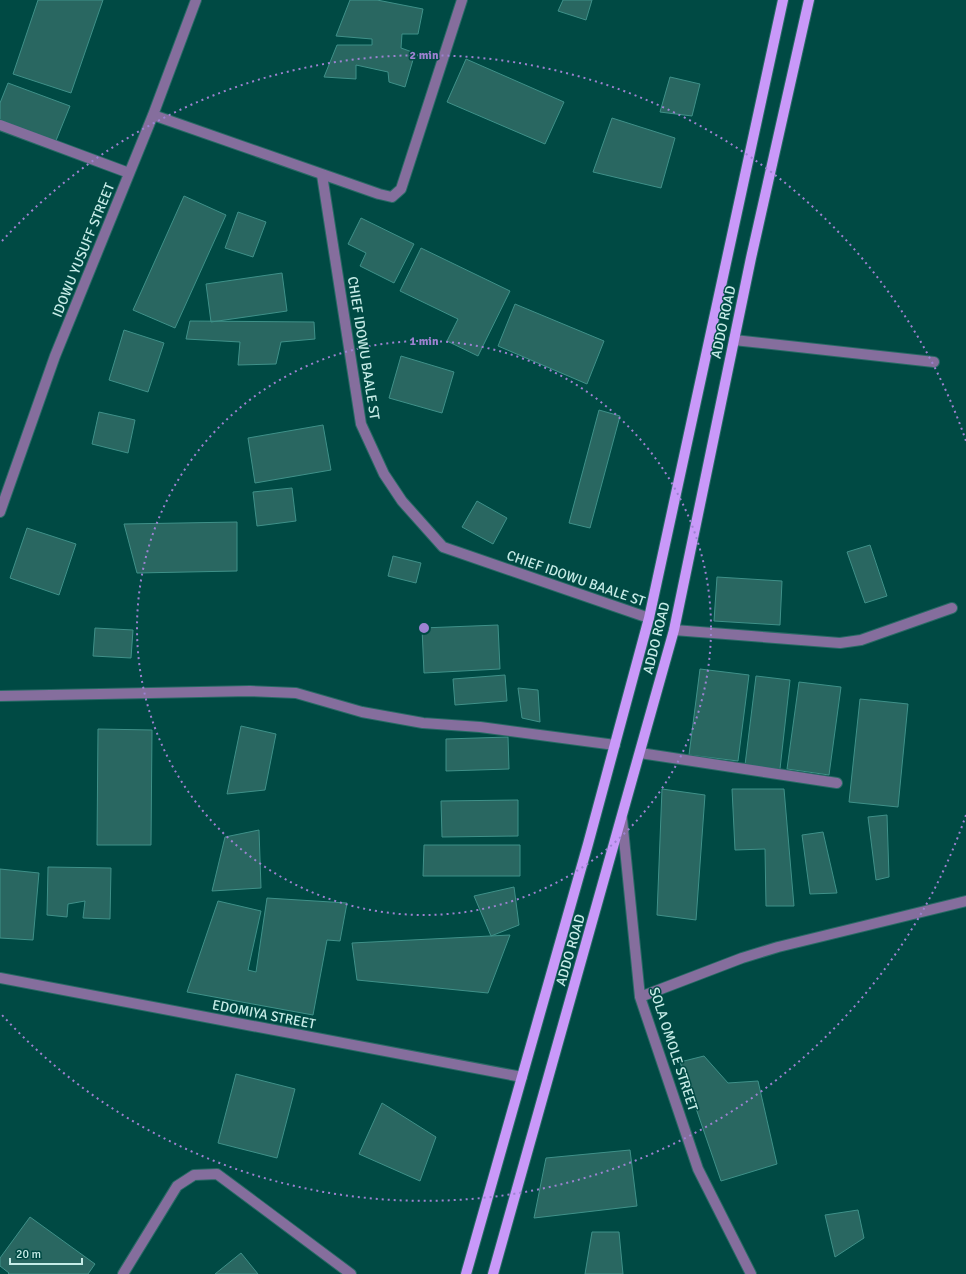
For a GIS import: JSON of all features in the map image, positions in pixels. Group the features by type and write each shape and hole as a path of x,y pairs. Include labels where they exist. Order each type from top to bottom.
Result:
{"main road":[{"name":"ADDO ROAD","path":"466,1274 615,745 649,618 783,0"},
{"name":"ADDO ROAD","path":"493,1274 674,630 734,340 809,0"}],"street":[{"name":"IDOWU YUSUFF STREET","path":"0,512 56,356 153,115 196,0"},
{"path":"153,115 322,175 392,197 401,188 462,0"},
{"path":"0,125 129,173"},
{"name":"CHIEF IDOWU BAALE ST","path":"322,175 361,424 384,474 402,501 443,548 649,618"},
{"path":"734,340 934,362"},
{"path":"674,630 840,643 861,640 952,608"},
{"path":"0,696 250,691 296,693 362,712 423,723 480,727 615,745"},
{"path":"640,753 837,782"},
{"name":"SOLA OMOLE STREET","path":"622,818 640,997 698,1169 751,1274"},
{"path":"640,997 742,958 778,947 966,900"},
{"name":"EDOMIYA STREET","path":"0,978 522,1077"},
{"path":"123,1274 177,1186 194,1175 217,1174 350,1274"}],"building":[{"path":"38,0 103,0 71,93 13,74"},
{"path":"350,0 377,0 423,9 418,34 402,34 401,48 415,53 405,87 389,82 388,72 356,65 356,79 324,77 337,45 372,45 372,39 336,36"},
{"path":"563,0 592,0 586,20 558,11"},
{"path":"466,59 564,102 545,144 447,102"},
{"path":"670,77 700,84 692,116 660,112"},
{"path":"8,83 70,106 55,143 0,122 0,103"},
{"path":"612,118 675,138 661,188 593,172"},
{"path":"184,196 226,215 175,328 133,310"},
{"path":"238,212 266,222 253,257 225,248"},
{"path":"361,218 414,244 394,283 360,266 366,253 348,244"},
{"path":"421,248 510,291 478,356 447,341 458,319 400,291"},
{"path":"282,273 287,311 211,322 206,284"},
{"path":"515,304 604,341 587,384 498,346"},
{"path":"190,321 314,322 315,339 281,342 276,364 238,365 240,342 186,339"},
{"path":"124,330 164,343 148,392 109,380"},
{"path":"401,356 454,372 442,413 389,398"},
{"path":"599,410 620,416 590,528 569,523"},
{"path":"99,412 135,420 128,453 92,444"},
{"path":"323,425 331,470 255,483 248,438"},
{"path":"292,488 296,521 257,526 253,492"},
{"path":"477,501 507,518 493,544 462,527"},
{"path":"237,522 237,571 137,573 124,524"},
{"path":"27,528 76,544 59,595 10,578"},
{"path":"870,545 887,596 865,603 847,552"},
{"path":"393,556 421,563 416,583 388,576"},
{"path":"717,577 782,581 780,625 714,621"},
{"path":"498,625 500,669 424,673 422,628"},
{"path":"95,628 133,630 131,658 93,656"},
{"path":"700,669 749,675 738,761 689,755"},
{"path":"505,675 507,701 455,705 453,679"},
{"path":"756,676 790,680 780,769 745,765"},
{"path":"799,682 841,687 829,775 787,769"},
{"path":"518,688 538,690 540,722 522,718"},
{"path":"860,699 908,704 898,807 849,802"},
{"path":"241,726 276,734 265,790 227,794"},
{"path":"98,729 152,730 151,845 97,845"},
{"path":"508,737 509,769 446,771 446,739"},
{"path":"662,789 705,795 696,920 657,915"},
{"path":"732,789 784,789 794,906 766,906 765,849 735,850"},
{"path":"518,800 518,836 442,837 441,801"},
{"path":"887,815 889,877 876,880 868,817"},
{"path":"259,830 261,888 212,891 225,837"},
{"path":"823,832 837,893 810,894 802,835"},
{"path":"424,845 520,845 520,876 423,876"},
{"path":"48,867 111,868 110,919 83,918 85,901 68,904 67,917 47,915"},
{"path":"0,869 39,873 33,940 0,938"},
{"path":"514,887 519,925 491,936 474,896"},
{"path":"267,898 347,903 340,941 327,940 313,1015 187,992 218,901 261,911 248,970 256,972"},
{"path":"510,935 488,993 357,980 352,943"},
{"path":"704,1056 728,1083 758,1081 777,1164 721,1181 680,1062"},
{"path":"236,1074 295,1089 277,1158 218,1143"},
{"path":"382,1103 436,1137 420,1181 359,1154"},
{"path":"630,1150 637,1206 534,1218 546,1158"},
{"path":"858,1210 864,1238 835,1257 825,1215"},
{"path":"30,1217 95,1264 88,1274 8,1274 9,1273 0,1266 0,1258"},
{"path":"592,1232 619,1232 623,1274 585,1274"},
{"path":"241,1253 258,1274 215,1274"}]}
